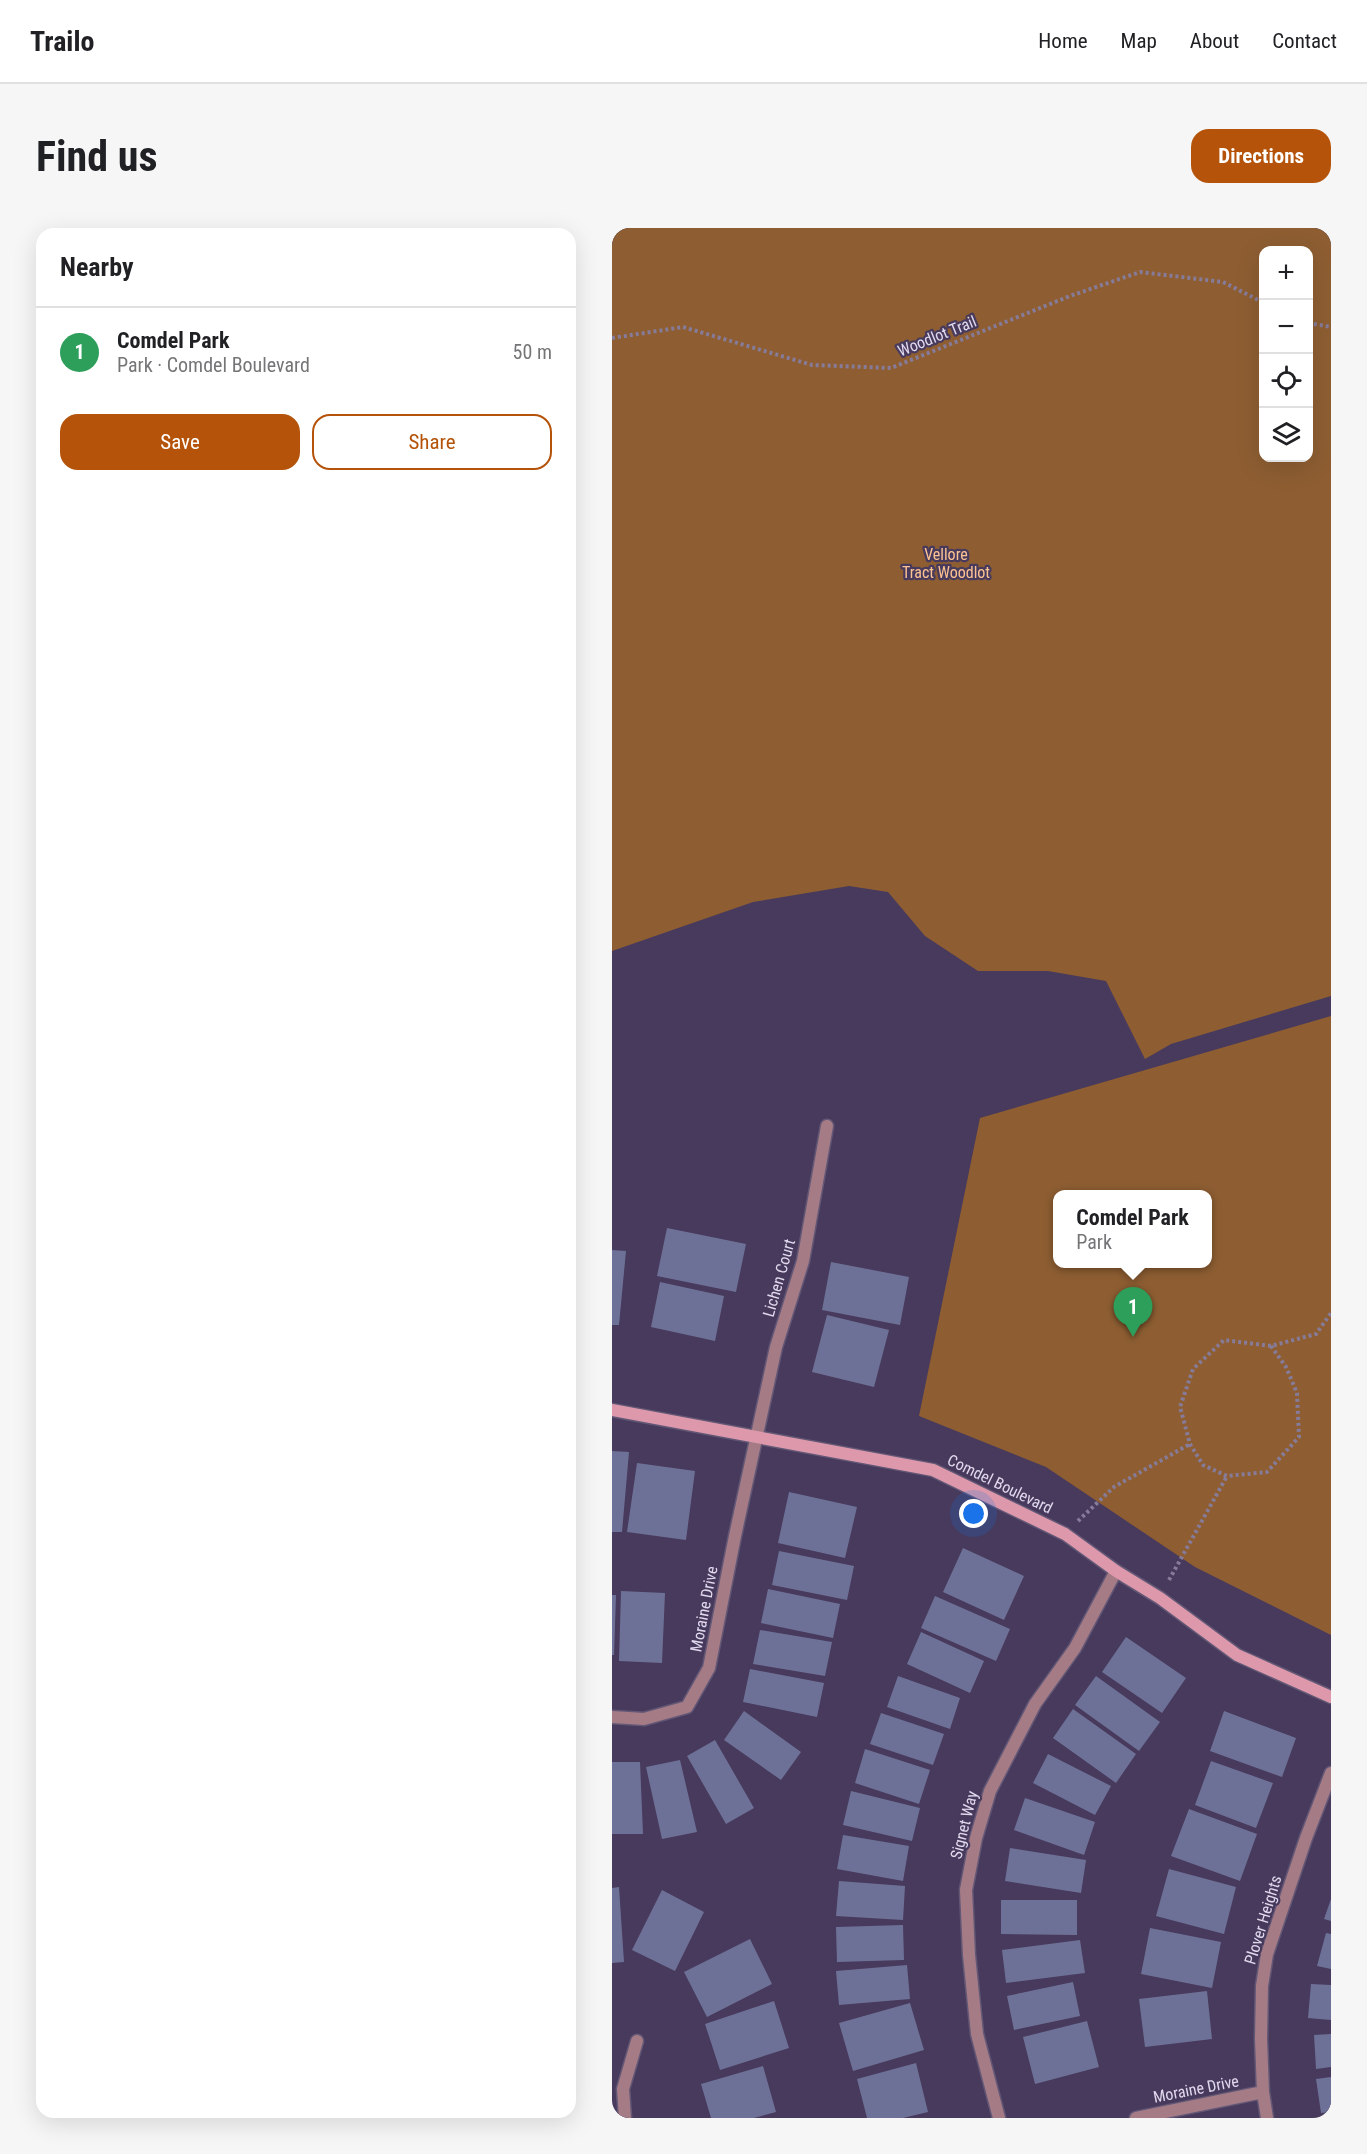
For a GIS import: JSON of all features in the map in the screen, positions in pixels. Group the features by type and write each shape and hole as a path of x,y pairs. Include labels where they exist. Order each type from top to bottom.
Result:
{"street":[{"name":"Lichen Court","path":"757,1438 776,1347 803,1261 827,1126"},
{"name":"Comdel Boulevard","path":"612,1410 933,1470 1065,1534 1116,1571 1160,1598 1237,1655 1331,1697"},
{"name":"Moraine Drive","path":"612,1717 644,1719 687,1707 709,1668 719,1611 757,1438"},
{"name":"Signet Way","path":"999,2118 977,2034 969,1955 966,1890 976,1838 990,1791 1035,1704 1075,1648 1116,1571"},
{"name":"Plover Heights","path":"1267,2118 1263,2092 1261,2039 1262,1986 1267,1954 1306,1838 1331,1773"},
{"path":"625,2118 623,2089 637,2041"},
{"name":"Moraine Drive","path":"1136,2118 1263,2092"}],"path":[{"name":"Woodlot Trail","path":"612,338 683,327 812,365 891,368 1060,300 1140,272 1222,282 1259,301"},
{"path":"1313,323 1331,327"},
{"path":"1271,1346 1286,1367 1298,1393 1299,1437 1267,1472 1227,1476 1203,1465 1190,1444 1180,1407 1193,1369 1224,1340 1271,1346 1316,1334 1331,1313"},
{"path":"1065,1534 1114,1487 1190,1444"},
{"path":"1160,1598 1227,1476"}],"green space":[{"name":"Vellore Tract Woodlot","path":"612,228 1331,228 1331,996 1171,1044 1145,1059 1106,981 1048,971 978,971 925,936 888,892 849,886 753,902 612,951"},
{"path":"1331,1016 1331,1635 1195,1567 1046,1467 919,1416 980,1118"}],"building":[{"path":"667,1228 746,1244 736,1292 657,1276"},
{"path":"612,1250 626,1251 619,1325 612,1325"},
{"path":"831,1262 909,1277 900,1325 822,1310"},
{"path":"660,1282 724,1296 715,1341 651,1327"},
{"path":"827,1315 889,1330 874,1387 812,1372"},
{"path":"612,1451 629,1452 622,1532 612,1532"},
{"path":"637,1463 695,1471 686,1540 627,1532"},
{"path":"789,1492 857,1507 845,1558 778,1543"},
{"path":"963,1548 1024,1576 1004,1620 943,1592"},
{"path":"779,1551 854,1566 847,1600 772,1585"},
{"path":"768,1589 840,1604 833,1638 761,1623"},
{"path":"621,1591 665,1593 662,1663 619,1661"},
{"path":"612,1595 616,1595 614,1655 612,1655"},
{"path":"935,1596 1010,1629 996,1661 921,1628"},
{"path":"760,1630 832,1642 825,1676 753,1664"},
{"path":"921,1632 984,1661 970,1693 907,1664"},
{"path":"1126,1637 1186,1678 1162,1713 1102,1672"},
{"path":"750,1669 824,1683 817,1717 743,1702"},
{"path":"898,1676 960,1698 950,1729 887,1707"},
{"path":"1096,1676 1160,1722 1139,1751 1075,1705"},
{"path":"1073,1709 1136,1754 1116,1783 1053,1738"},
{"path":"744,1711 801,1752 781,1780 724,1740"},
{"path":"1224,1711 1296,1738 1282,1777 1210,1751"},
{"path":"881,1713 944,1734 933,1765 870,1744"},
{"path":"715,1740 754,1808 726,1824 687,1756"},
{"path":"865,1749 930,1770 919,1804 855,1783"},
{"path":"1048,1754 1111,1786 1095,1815 1033,1783"},
{"path":"680,1760 697,1832 662,1839 646,1767"},
{"path":"1211,1761 1273,1783 1256,1828 1195,1805"},
{"path":"612,1762 640,1762 643,1834 612,1834"},
{"path":"851,1791 920,1808 912,1841 843,1825"},
{"path":"1025,1798 1095,1822 1084,1855 1014,1830"},
{"path":"1189,1809 1257,1834 1240,1881 1171,1856"},
{"path":"843,1835 909,1846 903,1881 837,1869"},
{"path":"1010,1848 1086,1860 1081,1893 1005,1881"},
{"path":"1169,1869 1236,1887 1224,1934 1156,1916"},
{"path":"839,1881 905,1886 903,1920 836,1916"},
{"path":"619,1887 624,1962 612,1963 612,1888"},
{"path":"662,1890 704,1912 675,1971 632,1950"},
{"path":"1331,1899 1331,1921 1324,1919"},
{"path":"1001,1900 1077,1900 1077,1935 1001,1934"},
{"path":"903,1925 904,1960 837,1962 836,1927"},
{"path":"1150,1928 1221,1942 1212,1988 1141,1974"},
{"path":"1326,1933 1331,1934 1331,1969 1317,1966"},
{"path":"750,1939 772,1984 707,2017 684,1972"},
{"path":"1080,1940 1085,1973 1006,1983 1002,1950"},
{"path":"907,1965 910,1999 839,2005 836,1971"},
{"path":"1073,1982 1080,2016 1014,2030 1007,1996"},
{"path":"1311,1984 1331,1985 1331,2020 1308,2018"},
{"path":"1207,1991 1212,2039 1145,2047 1139,1999"},
{"path":"774,2001 789,2048 720,2070 705,2024"},
{"path":"910,2003 924,2050 853,2071 839,2023"},
{"path":"1087,2021 1099,2067 1035,2084 1023,2037"},
{"path":"1331,2034 1331,2067 1316,2069 1314,2035"},
{"path":"916,2063 928,2112 903,2118 867,2118 857,2079"},
{"path":"763,2066 776,2112 754,2118 711,2118 701,2084"},
{"path":"1331,2077 1331,2112 1321,2113 1316,2079"}],"place":[{"name":"Comdel Park","path":"1133,1337"}]}
